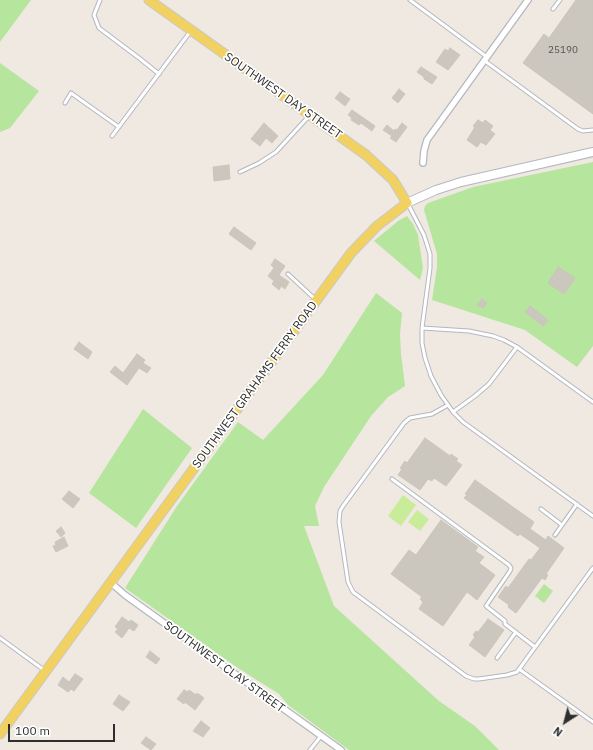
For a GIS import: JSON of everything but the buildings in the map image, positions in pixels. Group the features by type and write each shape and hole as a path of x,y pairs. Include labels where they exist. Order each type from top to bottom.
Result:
{"main road":[{"name":"SOUTHWEST DAY STREET","path":"149,0 366,154 393,180 407,203"},
{"name":"SOUTHWEST GRAHAMS FERRY ROAD","path":"0,734 316,300 351,254 367,236 388,217 407,203 436,190 461,182 593,152"}],"street":[{"path":"423,163 427,140 528,0"},
{"name":"SOUTHWEST CLAY STREET","path":"110,582 125,595 340,750"}],"lane":[{"path":"100,0 94,15 99,28 159,74"},
{"path":"410,0 578,129 582,131 593,130"},
{"path":"553,9 560,0"},
{"path":"112,136 191,30"},
{"path":"65,103 71,93 119,127"},
{"path":"240,172 259,163 276,152 310,115"},
{"path":"407,203 424,235 430,254 430,268 422,328 425,358 434,382 453,412 463,422 593,516"},
{"path":"288,274 306,293 316,300"},
{"path":"422,328 482,333 504,340 517,347 593,402"},
{"path":"453,412 476,396 489,384 517,347"},
{"path":"448,405 432,414 407,420 340,512 339,522 349,587 357,596 470,678 478,679 515,674 593,568"},
{"path":"392,479 510,566 510,571 486,606 504,620 505,624 535,647"},
{"path":"555,535 577,504"},
{"path":"542,509 562,525"},
{"path":"497,658 516,632"},
{"path":"0,638 46,671"},
{"path":"519,669 593,722"},
{"path":"310,750 321,736"}],"green space":[{"path":"0,0 31,0 0,42"},
{"path":"0,63 39,91 10,128 0,132"},
{"path":"593,162 593,346 577,367 525,330 432,300 437,267 437,254 424,210 428,203 473,187"},
{"path":"407,216 418,235 423,268 420,280 374,241 398,221"},
{"path":"376,293 402,313 400,334 405,386 388,397 371,416 324,487 315,506 319,526 304,526 334,606 439,701 475,726 499,750 349,750 288,705 279,694 235,666 125,588 177,506 238,422 263,440 323,375"},
{"path":"143,409 192,448 136,528 89,493"},
{"path":"403,495 416,505 401,526 388,516"},
{"path":"417,510 429,519 420,531 408,522"},
{"path":"544,584 553,591 544,603 535,596"}]}
